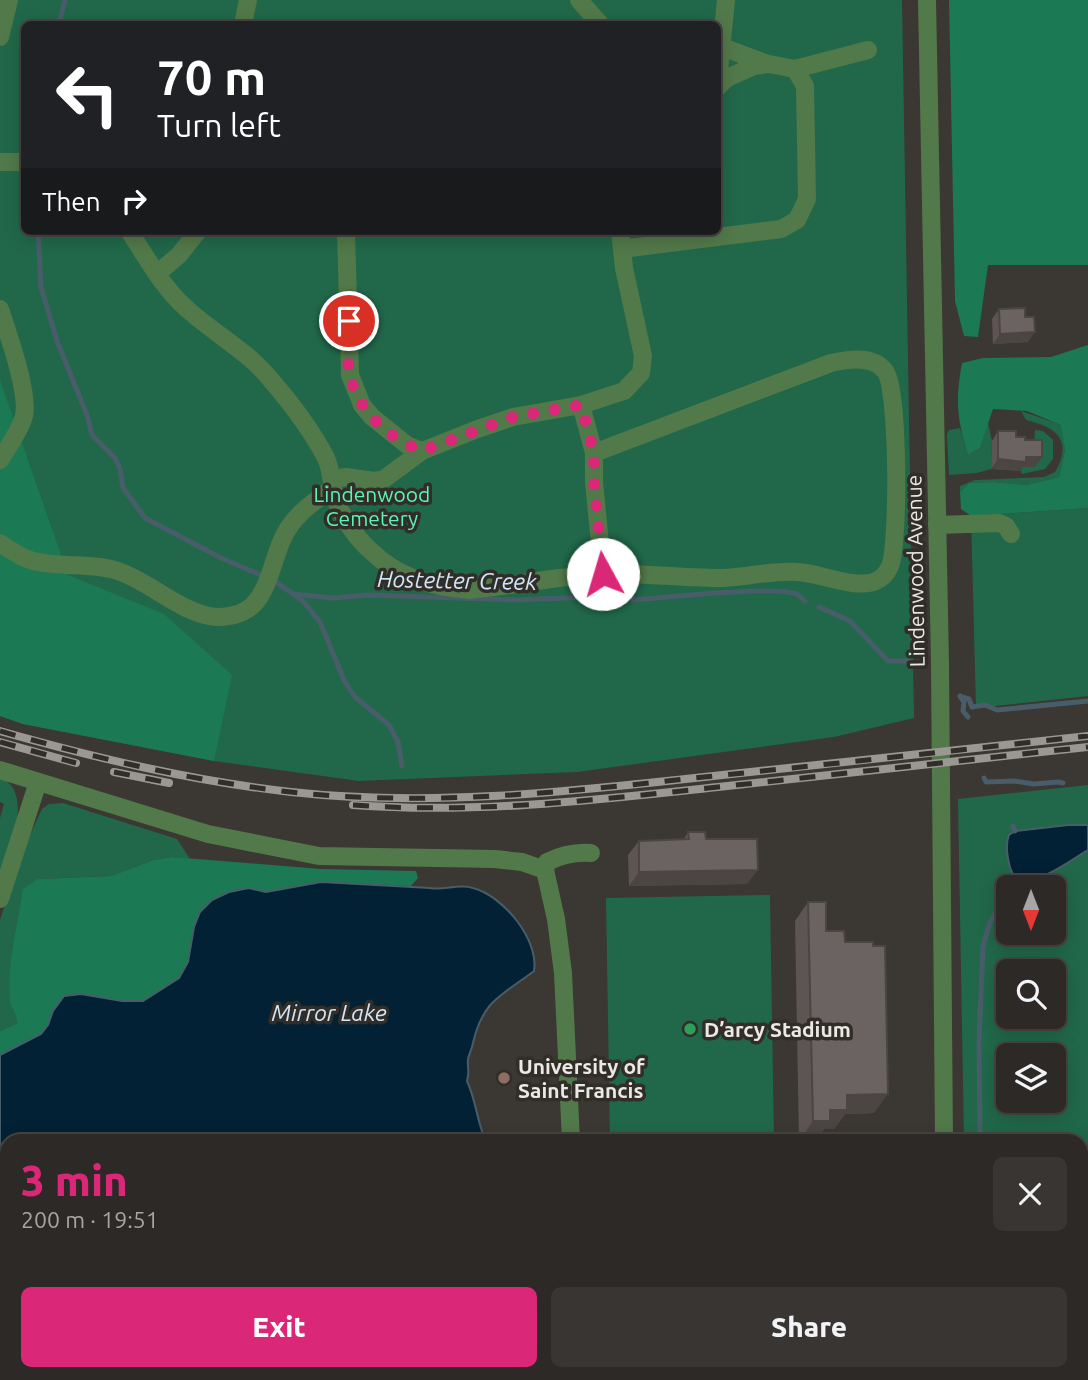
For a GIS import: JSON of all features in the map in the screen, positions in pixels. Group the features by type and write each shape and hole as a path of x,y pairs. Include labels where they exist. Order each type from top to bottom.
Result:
{"street":[{"path":"0,37 9,0"},
{"path":"244,21 248,0"},
{"path":"579,0 597,21"},
{"path":"721,56 726,0"},
{"name":"Lindenwood Avenue","path":"927,0 937,526 944,1134"},
{"path":"722,47 769,64 796,69 868,50"},
{"path":"721,84 740,72 769,64"},
{"path":"721,233 781,229 797,220 807,199 805,86 796,69"},
{"path":"0,162 21,162"},
{"path":"132,235 169,290 185,307 246,355 270,378 323,453 336,500 355,534 369,550 396,571 426,583 469,590 603,574 658,573 725,578 799,572 859,584 874,582 885,576 892,558 896,456 893,398 888,375 884,369 872,362 848,359 831,363 594,453"},
{"path":"158,273 179,255 195,235"},
{"path":"346,235 350,375 362,405 372,417 407,445 422,451"},
{"path":"0,543 33,561 116,570 195,612 211,617 224,617 245,611 254,603 292,523 333,483 346,477 374,481 384,479 422,451 513,417 581,405 624,391 642,373 643,356 621,240 694,235"},
{"path":"0,309 15,356 24,401 24,417 0,460"},
{"path":"581,405 594,453 594,482 603,574"},
{"path":"937,526 999,523 1006,526 1011,534"},
{"path":"0,770 208,834 308,854 495,859 522,862 545,870"},
{"path":"0,899 38,782"},
{"path":"571,1134 563,973 556,919 545,870 547,862 554,859 591,853"}],"green space":[{"name":"Lindenwood Cemetery","path":"0,0 902,0 914,718 834,737 577,772 359,781 214,761 23,724 0,716"},
{"path":"949,0 1088,0 1088,265 988,265 978,337 964,336 955,301"},
{"path":"1088,345 1088,508 971,516 961,509 960,492 969,483 1027,485 1059,477 1065,450 1061,425 1027,411 993,409 980,448 968,455 958,410 962,363 983,358 1051,357"},
{"path":"0,380 68,575 164,614 232,675 214,761 23,724 0,716"},
{"path":"1021,411 1062,425 1065,450 1059,477 1027,485 969,483 960,492 960,486 975,480 1044,477 1055,472 1063,451 1062,443 1053,431 1026,420"},
{"path":"988,423 992,441 991,469 949,475 949,430 960,428 968,455 980,448"},
{"path":"1035,430 1043,431 1053,440 1053,459 1045,469 1022,474 1020,467 1034,449"},
{"path":"1088,508 1088,696 976,708 971,516"},
{"path":"0,777 11,785 18,810 13,841 0,883 0,818 4,804 0,802"},
{"path":"1088,785 1088,825 1007,842 1012,875 996,875 996,945 1066,945 1066,875 1046,875 1088,850 1088,1134 964,1134 958,799"},
{"path":"63,803 177,839 190,859 172,857 153,860 111,876 38,879 17,1025 0,1031 0,920 20,856 42,809 49,804"},
{"path":"172,857 321,869 416,871 418,878 411,886 321,882 265,892 249,888 229,892 212,900 194,927 188,962 179,978 164,989 143,1001 122,1002 81,994 53,1011 41,1034 0,1055 0,1031 17,1024 10,1002 9,985 23,889 38,879 111,876 153,860"},
{"name":"D’arcy Stadium","path":"770,895 774,1134 610,1134 606,898"}],"water":[{"path":"1088,825 1088,850 1046,875 1014,875 1007,855 1007,843 1009,835 1015,831"},
{"name":"Mirror Lake","path":"321,882 435,889 462,886 473,888 496,900 517,920 531,946 534,971 503,993 488,1008 477,1029 468,1059 467,1081 483,1134 0,1134 0,1055 41,1034 64,996 81,994 122,1001 143,1001 179,978 188,962 194,927 200,912 212,900 229,892 249,888 266,892"}],"building":[{"path":"1025,308 1025,317 1034,317 1035,332 1000,334 999,309"},
{"path":"998,431 1016,431 1016,437 1042,440 1042,457 1026,457 1026,462 998,459"},
{"path":"688,832 705,832 706,839 757,839 758,870 639,872 639,841 689,839"},
{"path":"808,902 826,902 826,931 844,931 845,942 873,942 873,946 885,946 888,1094 847,1095 847,1110 830,1110 830,1121 813,1121"}],"waterway":[{"path":"60,21 65,0"},
{"path":"38,235 41,287 57,341 87,415 92,435 115,458 123,488 145,518 221,558 261,575"},
{"path":"273,580 303,601 320,622 344,680 354,696 389,725 398,742 402,766"},
{"name":"Hostetter Creek","path":"633,600 766,591 796,594 805,601"},
{"name":"Hostetter Creek","path":"293,594 332,598 368,595 514,600 590,597 621,601"},
{"name":"Hostetter Creek","path":"819,607 850,621 888,661 909,661"},
{"name":"Hostetter Creek","path":"960,696 964,702 963,711 968,717"},
{"path":"962,697 969,699 972,707 985,705 997,710 1088,701"},
{"name":"Hostetter Creek","path":"984,778 986,782 1063,783"},
{"path":"1013,826 1015,831"},
{"path":"980,1134 979,1041 983,946 990,922 996,912"}],"railway":[{"path":"0,731 108,759 217,782 291,792 394,798 498,796 601,788 1088,736"},
{"path":"0,742 76,763"},
{"path":"353,805 444,808 582,801 1088,747"},
{"path":"114,772 169,783"}],"place":[{"name":"D’arcy Stadium","path":"690,1029"},
{"name":"University of Saint Francis","path":"504,1078"}],"route":[{"path":"349,321 350,375 362,405 372,417 407,445 422,451 513,417 581,405 594,453 594,482 603,574"}]}
